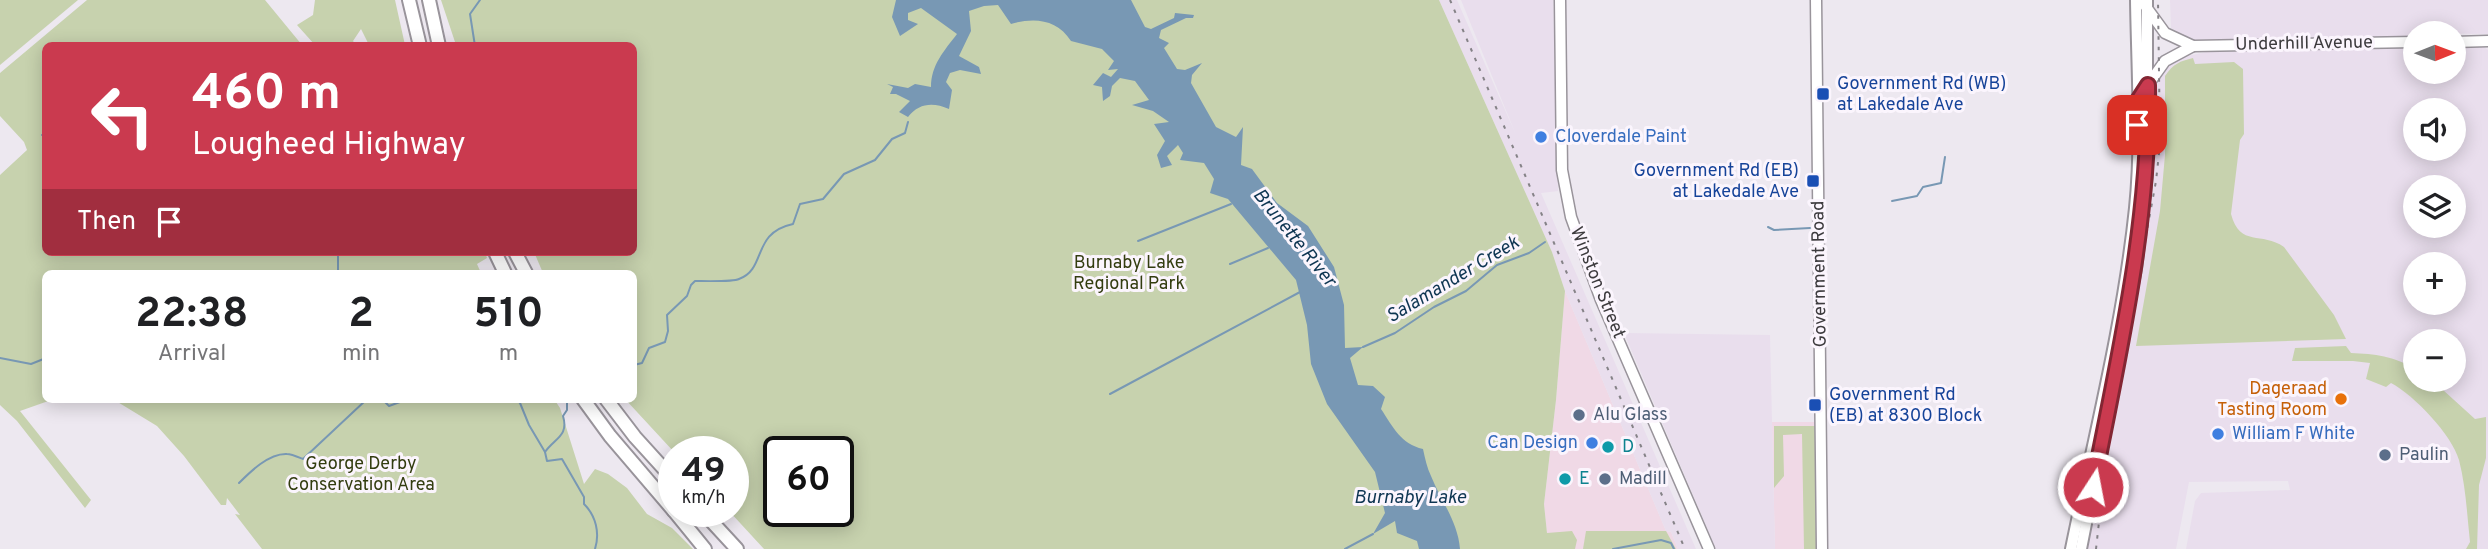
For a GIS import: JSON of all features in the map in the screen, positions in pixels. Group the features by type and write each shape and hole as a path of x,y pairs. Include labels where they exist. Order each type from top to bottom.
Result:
{"highway":[{"path":"410,0 419,42"},
{"path":"429,0 438,42"},
{"path":"586,403 658,492"},
{"path":"609,403 658,462"},
{"path":"687,527 705,549"},
{"path":"717,527 737,549"}],"main road":[{"path":"2071,549 2128,262 2137,172 2136,0"},
{"path":"2081,549 2137,256 2147,175 2147,6"}],"street":[{"name":"Winston Street","path":"1560,0 1562,170 1571,217 1601,300 1709,549"},
{"name":"Government Road","path":"1816,0 1822,549"},
{"name":"Underhill Avenue","path":"2141,0 2165,33 2193,46 2403,42"},
{"path":"2466,41 2488,41"},
{"name":"Underhill Avenue","path":"2137,102 2165,61 2193,46"}],"shaded area":[{"path":"1439,0 1457,0 1516,135 1461,0 1553,0 1558,191 1541,193 1696,549 1678,549 1671,532 1666,531 1565,291 1552,252"},
{"path":"2170,0 2488,0 2488,34 2466,34 2466,21 2403,21 2403,36 2190,41 2171,28"},
{"path":"2466,47 2484,47 2488,50 2488,549 2186,549 2195,501 2201,493 2290,490 2288,481 2189,482 2176,549 2086,549 2149,226 2158,78 2168,65 2178,58 2211,51 2403,48 2403,84 2466,84"},
{"path":"1565,291 1666,531 1671,532 1678,549 1552,549 1547,533 1544,504"},
{"path":"1624,333 1770,335 1775,549 1716,549"},
{"path":"1772,422 1818,422 1819,549 1775,549"}],"green space":[{"path":"0,0 78,0 0,65"},
{"path":"87,0 265,0 300,42 42,42 42,256 487,258 477,264 480,270 42,270 43,403 20,411 91,500 85,508 17,421 0,405 0,175 27,150 24,142 0,116 0,73"},
{"path":"315,0 395,0 404,42 368,42 361,29 354,42 312,42 297,25 313,15"},
{"name":"Burnaby Lake Regional Park","path":"441,0 1439,0 1552,252 1565,291 1544,504 1547,533 1572,531 1577,540 1575,549 764,549 744,527 749,527 749,436 659,436 629,403 637,403 637,270 542,270 536,256 637,256 637,42 455,42"},
{"path":"2193,58 2195,64 2234,62 2243,69 2244,134 2240,140 2231,214 2235,225 2246,235 2276,242 2284,247 2334,315 2346,339 2136,346 2160,211 2165,155 2165,76 2177,64"},
{"path":"2346,346 2351,353 2384,356 2400,361 2403,363 2403,391 2391,383 2386,387 2366,379 2370,363 2292,361 2295,348"},
{"path":"2404,392 2445,392 2475,419 2486,417 2486,458 2479,485 2477,549 2466,549 2470,542 2459,460 2449,439 2421,406"},
{"name":"George Derby Conservation Area","path":"119,403 557,403 584,484 595,469 608,474 627,488 647,514 658,520 658,527 672,528 693,549 262,549 235,514 240,515 227,498 226,505 221,505 157,426"},
{"path":"1774,426 1815,426 1816,549 1804,549 1802,434 1783,435 1784,476 1774,488"},
{"path":"1586,531 1666,531 1676,549 1583,549"}],"water":[{"name":"Burnaby Lake","path":"896,0 1131,0 1145,27 1151,29 1174,18 1175,13 1194,15 1193,18 1186,18 1161,30 1159,38 1169,43 1164,48 1177,69 1185,70 1202,63 1192,75 1191,83 1216,127 1236,137 1243,127 1241,165 1252,169 1277,203 1308,226 1334,267 1344,305 1345,348 1363,347 1350,358 1358,385 1373,386 1385,397 1381,409 1394,428 1403,439 1423,449 1430,473 1456,530 1460,549 1419,549 1417,541 1397,533 1395,521 1373,534 1385,513 1375,472 1327,404 1311,364 1307,325 1296,280 1228,199 1210,193 1214,179 1204,163 1180,160 1183,153 1178,145 1167,156 1172,165 1161,168 1157,155 1165,141 1154,124 1169,122 1153,111 1132,105 1149,100 1135,81 1120,78 1112,86 1110,96 1103,101 1102,87 1093,85 1103,73 1111,77 1118,69 1108,70 1114,61 1102,49 1071,41 1052,24 1028,21 1011,24 998,5 984,6 969,11 971,31 959,56 979,67 981,74 960,70 950,73 946,82 952,90 949,109 927,105 908,117 899,112 910,101 890,94 893,87 887,84 908,88 915,84 931,87 936,65 957,34 921,8 908,13 908,20 918,24 900,36 892,17"}],"waterway":[{"path":"474,42 470,14 480,0"},
{"path":"637,364 642,363 649,348 665,342 668,331 667,315 687,296 695,281 736,280 748,274 771,235 793,224 800,204 823,199 844,174 875,160 892,139 905,133 908,122"},
{"name":"Salamander Creek","path":"1892,201 1917,196 1923,187 1941,183 1945,157"},
{"path":"1138,241 1231,204"},
{"name":"Salamander Creek","path":"1768,227 1774,230 1810,228"},
{"name":"Salamander Creek","path":"1363,347 1395,333 1434,307 1466,291 1497,265 1529,253 1545,242"},
{"path":"1230,264 1268,248"},
{"path":"338,256 338,270"},
{"path":"1110,394 1300,292"},
{"path":"0,358 31,364 42,360"},
{"path":"239,483 260,464 273,457 289,454 303,459 363,403"},
{"path":"386,403 389,406 397,403"},
{"path":"520,403 545,452"},
{"path":"567,403 563,416 563,432 545,452 547,461 562,459 584,497 584,504 596,525 595,549"},
{"path":"1345,549 1373,534"},
{"path":"1613,549 1661,540 1671,543 1674,549"}],"railway":[{"path":"1450,0 1685,549"},
{"path":"2096,549 2107,450 2156,181 2160,144 2158,0"}],"place":[{"name":"Government Rd (WB) at Lakedale Ave","path":"1823,94"},
{"name":"Cloverdale Paint","path":"1541,137"},
{"name":"Government Rd (EB) at Lakedale Ave","path":"1813,181"},
{"name":"Dageraad Tasting Room","path":"2341,399"},
{"name":"Government Rd (EB) at 8300 Block","path":"1815,405"},
{"name":"Alu Glass","path":"1579,415"},
{"name":"William F White","path":"2218,434"},
{"name":"Can Design","path":"1592,443"},
{"name":"D","path":"1608,447"},
{"name":"Paulin","path":"2385,455"},
{"name":"E","path":"1565,479"},
{"name":"Madill","path":"1605,479"}],"route":[{"path":"2093,487 2136,269 2147,175 2148,85 2137,102 2137,125"}],"water label":[{"name":"Brunette River","path":"1294,238"}]}
